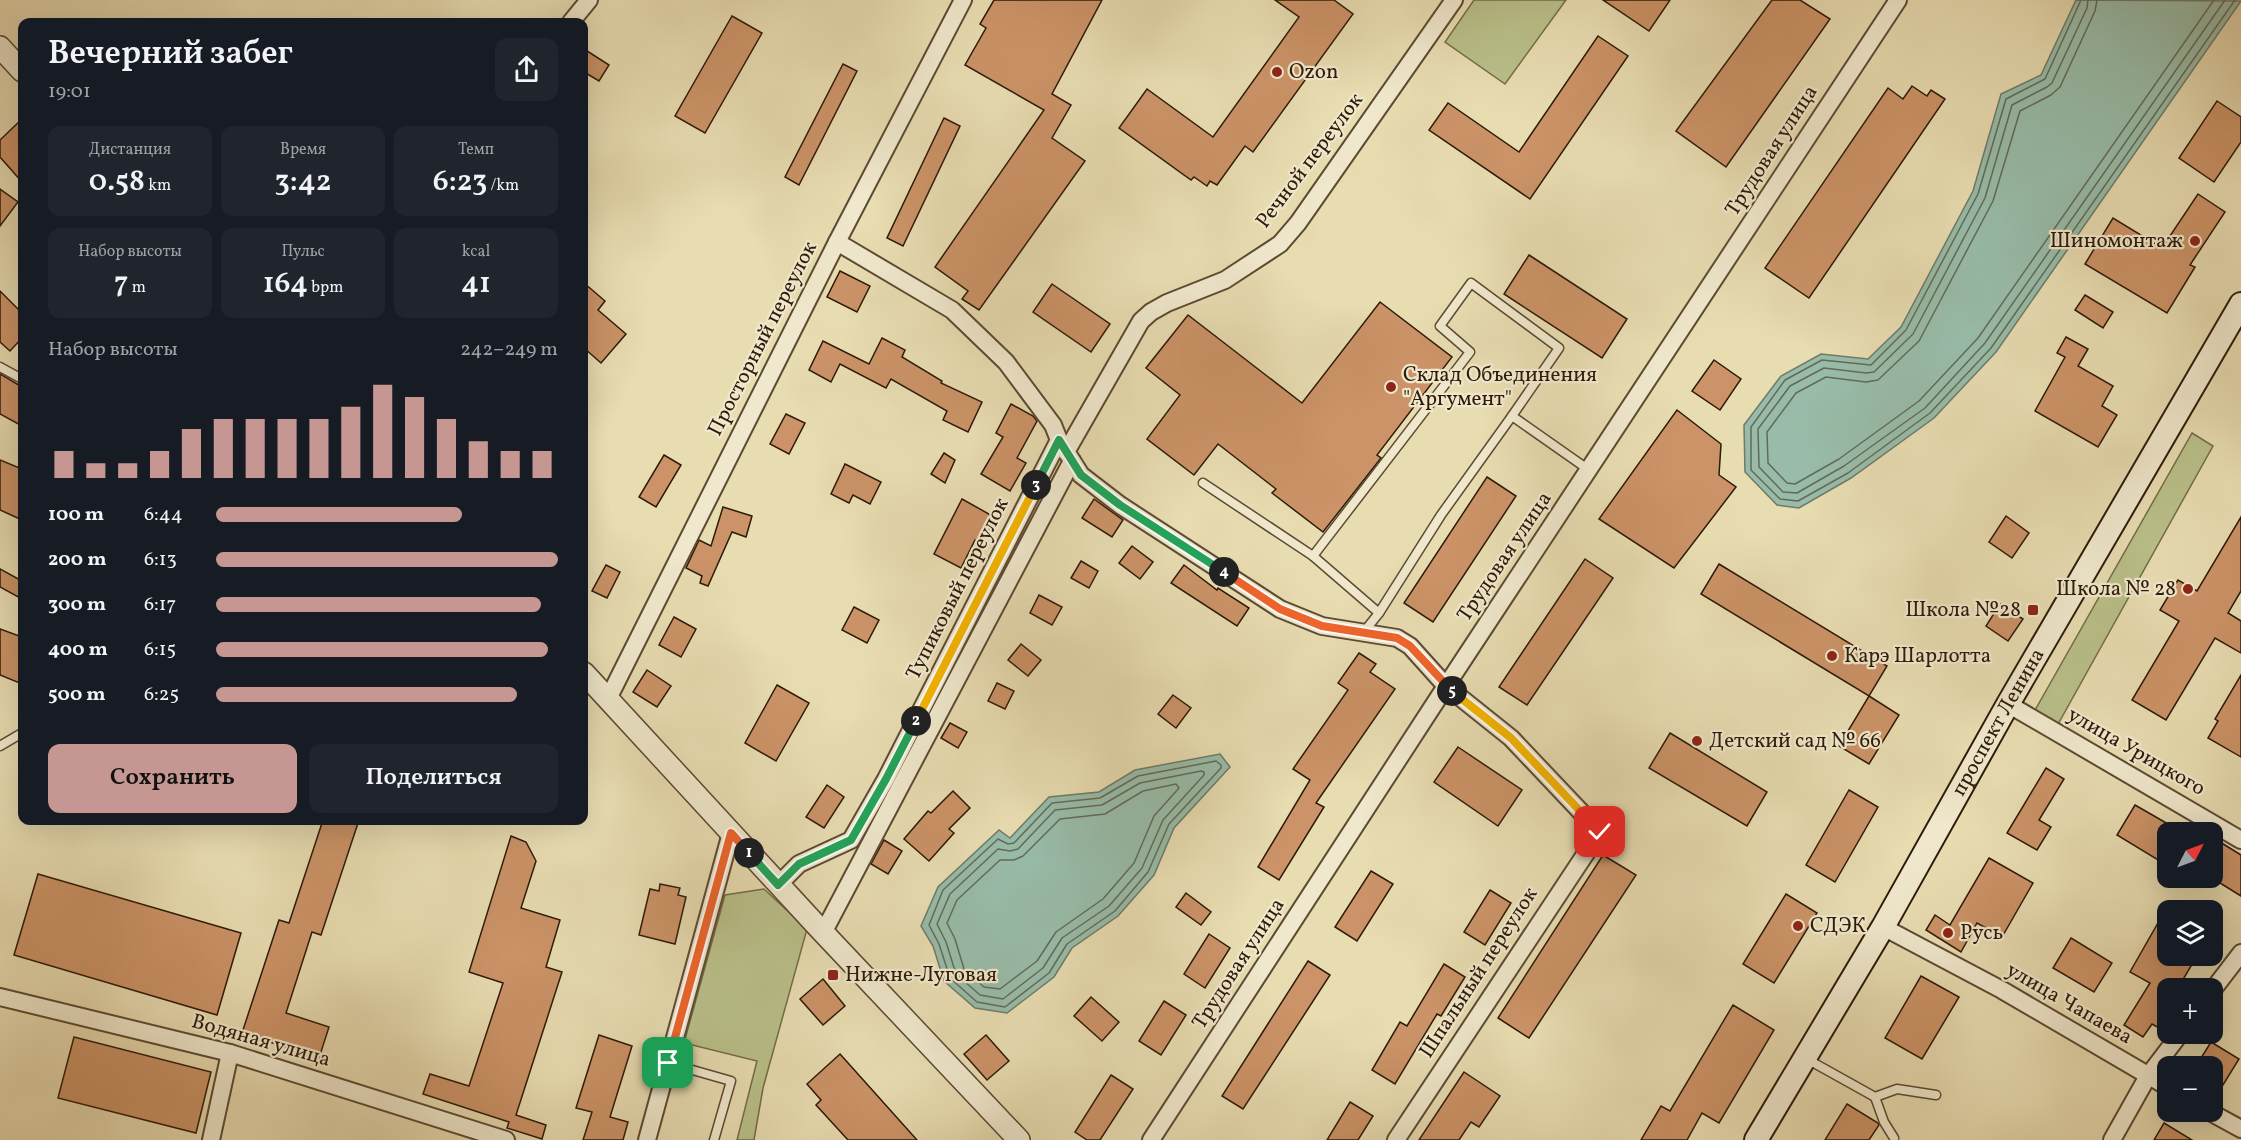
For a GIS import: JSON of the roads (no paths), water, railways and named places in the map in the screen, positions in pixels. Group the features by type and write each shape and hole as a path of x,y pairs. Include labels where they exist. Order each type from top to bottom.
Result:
{"main road":[{"name":"проспект Ленина","path":"1756,1140 1883,927 2008,704 2241,304"}],"street":[{"path":"574,18 589,0"},
{"name":"Просторный переулок","path":"608,699 837,242 963,0"},
{"name":"Речной переулок","path":"1066,451 1141,321 1167,303 1225,280 1280,244 1298,223 1454,0"},
{"name":"Трудовая улица","path":"1151,1140 1446,686 1898,0"},
{"path":"0,47 18,67"},
{"path":"837,242 952,310 1006,362 1053,425 1081,475 1120,505 1280,609 1322,626 1397,638 1410,646 1446,686"},
{"name":"Тупиковый переулок","path":"778,885 799,864 851,840 1066,451"},
{"name":"Тупиковый переулок","path":"823,933 1066,451"},
{"path":"588,677 778,885 1019,1140"},
{"name":"Шпальный переулок","path":"1396,1140 1600,832 1511,738 1446,686"},
{"name":"улица Урицкого","path":"2008,704 2241,840"},
{"path":"650,1139 668,1063 731,833"},
{"name":"улица Чапаева","path":"1883,927 2002,990 2157,1081"},
{"path":"2222,978 2241,953"},
{"name":"Водяная улица","path":"0,997 230,1053 506,1140"},
{"path":"2112,1140 2148,1076 2172,1044"},
{"path":"211,1140 230,1053"},
{"path":"2223,1119 2241,1129"}],"lane":[{"path":"1312,556 1470,352 1440,326 1472,283 1558,348 1441,515 1379,613 1363,633"},
{"path":"0,367 18,377"},
{"path":"1512,416 1589,470"},
{"path":"1203,483 1312,556 1379,613"},
{"path":"0,747 18,736"},
{"path":"1805,1058 1875,1097 1884,1122 1894,1138"},
{"path":"668,1063 731,1081 714,1140"},
{"path":"1875,1097 1897,1089 1936,1095"}],"water":[{"path":"2076,0 2241,1 1996,352 1934,418 1851,478 1799,508 1777,505 1745,472 1744,425 1781,376 1821,354 1868,359 1901,327 1973,191 2001,94 2041,75"},
{"path":"1220,754 1230,767 1174,828 1154,875 1118,916 1072,948 1054,977 1007,1013 975,1008 944,981 933,946 921,926 938,887 999,830 1010,838 1049,797 1099,792 1135,770"}],"place":[{"name":"Ozon","path":"1277,72"},
{"name":"Шиномонтаж","path":"2195,241"},
{"name":"Склад Объединения \"Аргумент\"","path":"1391,387"},
{"name":"Школа № 28","path":"2188,589"},
{"name":"Школа №28","path":"2033,610"},
{"name":"Карэ Шарлотта","path":"1832,656"},
{"name":"Детский сад № 66","path":"1697,741"},
{"name":"СДЭК","path":"1798,926"},
{"name":"Русь","path":"1948,933"},
{"name":"Нижне-Луговая","path":"833,975"}]}
